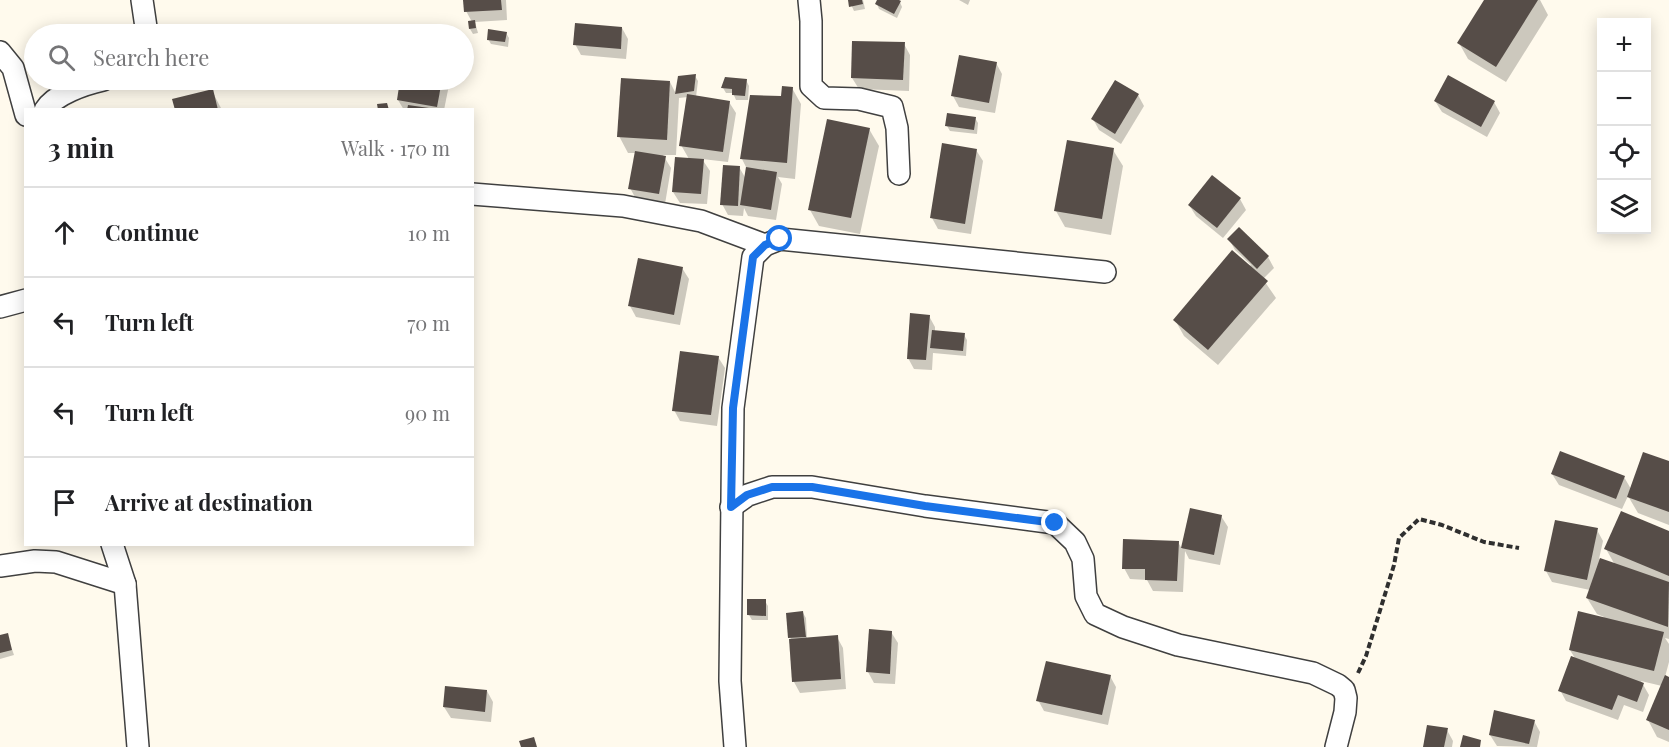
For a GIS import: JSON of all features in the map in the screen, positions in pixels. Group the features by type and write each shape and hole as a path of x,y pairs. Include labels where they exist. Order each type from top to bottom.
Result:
{"street":[{"path":"142,0 146,24"},
{"path":"809,0 811,86 824,98 859,99 892,107 897,128 899,174"},
{"path":"0,52 13,68 24,108"},
{"path":"46,108 49,103 73,90"},
{"path":"474,194 634,208 701,221 765,245"},
{"path":"735,747 730,681 733,408 753,257 765,245 780,239 1105,272"},
{"path":"0,307 24,301"},
{"path":"731,507 747,495 772,487 812,487 925,506 1055,523 1075,542 1083,559 1086,596 1095,614 1123,627 1178,645 1313,674 1338,685 1344,690 1346,698 1345,712 1336,747"},
{"path":"113,546 125,584 138,747"},
{"path":"0,566 35,561 56,562 125,584"}],"path":[{"path":"1346,698 1366,656 1394,565 1399,538 1419,519 1442,525 1484,542 1519,548"}],"building":[{"path":"463,0 501,0 502,10 464,12"},
{"path":"848,0 862,0 863,4 849,7"},
{"path":"877,0 901,1 894,14 875,4"},
{"path":"1484,0 1538,0 1496,67 1457,43"},
{"path":"475,20 476,28 474,28 474,24 468,24 468,21"},
{"path":"575,23 622,27 621,49 573,45"},
{"path":"488,29 507,32 505,42 487,40"},
{"path":"852,41 905,42 903,80 851,78"},
{"path":"959,55 997,62 989,103 951,96"},
{"path":"696,74 694,91 675,94 678,76"},
{"path":"1448,75 1495,101 1481,127 1434,101"},
{"path":"725,77 747,79 745,96 732,95 732,89 721,88"},
{"path":"621,78 670,81 667,140 617,137"},
{"path":"1115,80 1139,94 1115,134 1091,119"},
{"path":"782,86 793,87 787,163 740,159 750,95 781,96"},
{"path":"213,90 218,108 174,108 172,99"},
{"path":"398,90 440,90 437,107 397,100"},
{"path":"687,94 730,101 723,152 679,146"},
{"path":"387,103 388,108 378,108 377,104"},
{"path":"408,105 429,108 407,108"},
{"path":"947,113 976,117 974,130 945,126"},
{"path":"827,119 870,128 851,218 808,210"},
{"path":"1067,140 1114,148 1102,219 1054,211"},
{"path":"942,143 977,149 965,224 930,218"},
{"path":"635,151 666,156 659,194 628,189"},
{"path":"675,157 704,159 701,194 672,192"},
{"path":"723,165 740,166 738,206 720,205"},
{"path":"746,167 777,172 771,210 740,205"},
{"path":"1212,175 1241,198 1217,228 1188,205"},
{"path":"1239,227 1269,256 1257,269 1227,239"},
{"path":"1232,250 1268,281 1208,350 1173,320"},
{"path":"638,258 683,267 674,315 628,306"},
{"path":"910,313 930,315 926,360 907,359"},
{"path":"932,330 965,333 963,351 930,348"},
{"path":"680,351 719,356 711,415 672,411"},
{"path":"1560,451 1625,476 1616,499 1551,474"},
{"path":"1643,452 1669,461 1669,512 1627,497"},
{"path":"1190,508 1222,515 1214,555 1181,548"},
{"path":"1621,511 1669,531 1669,576 1604,549"},
{"path":"1555,520 1598,528 1587,580 1544,571"},
{"path":"1123,539 1179,541 1177,581 1145,580 1145,569 1122,569"},
{"path":"1600,558 1669,582 1668,627 1586,598"},
{"path":"747,599 766,599 766,616 747,615"},
{"path":"803,611 806,637 788,638 786,613"},
{"path":"1578,611 1664,632 1654,671 1569,650"},
{"path":"869,629 892,631 890,674 866,672"},
{"path":"8,633 12,650 0,653 0,635"},
{"path":"838,635 841,679 792,682 789,639"},
{"path":"1571,656 1644,683 1637,702 1618,695 1612,710 1558,691"},
{"path":"1046,661 1111,675 1102,715 1036,701"},
{"path":"1665,675 1669,677 1669,730 1646,720"},
{"path":"445,686 487,690 485,712 443,707"},
{"path":"1494,710 1535,720 1529,744 1489,735"},
{"path":"1427,725 1448,728 1444,747 1423,747"},
{"path":"1463,735 1481,740 1480,747 1460,747"},
{"path":"534,737 537,747 521,747 519,741"}],"route":[{"path":"780,239 765,245 753,257 733,408 731,507 747,495 772,487 812,487 925,506 1055,523"}]}
